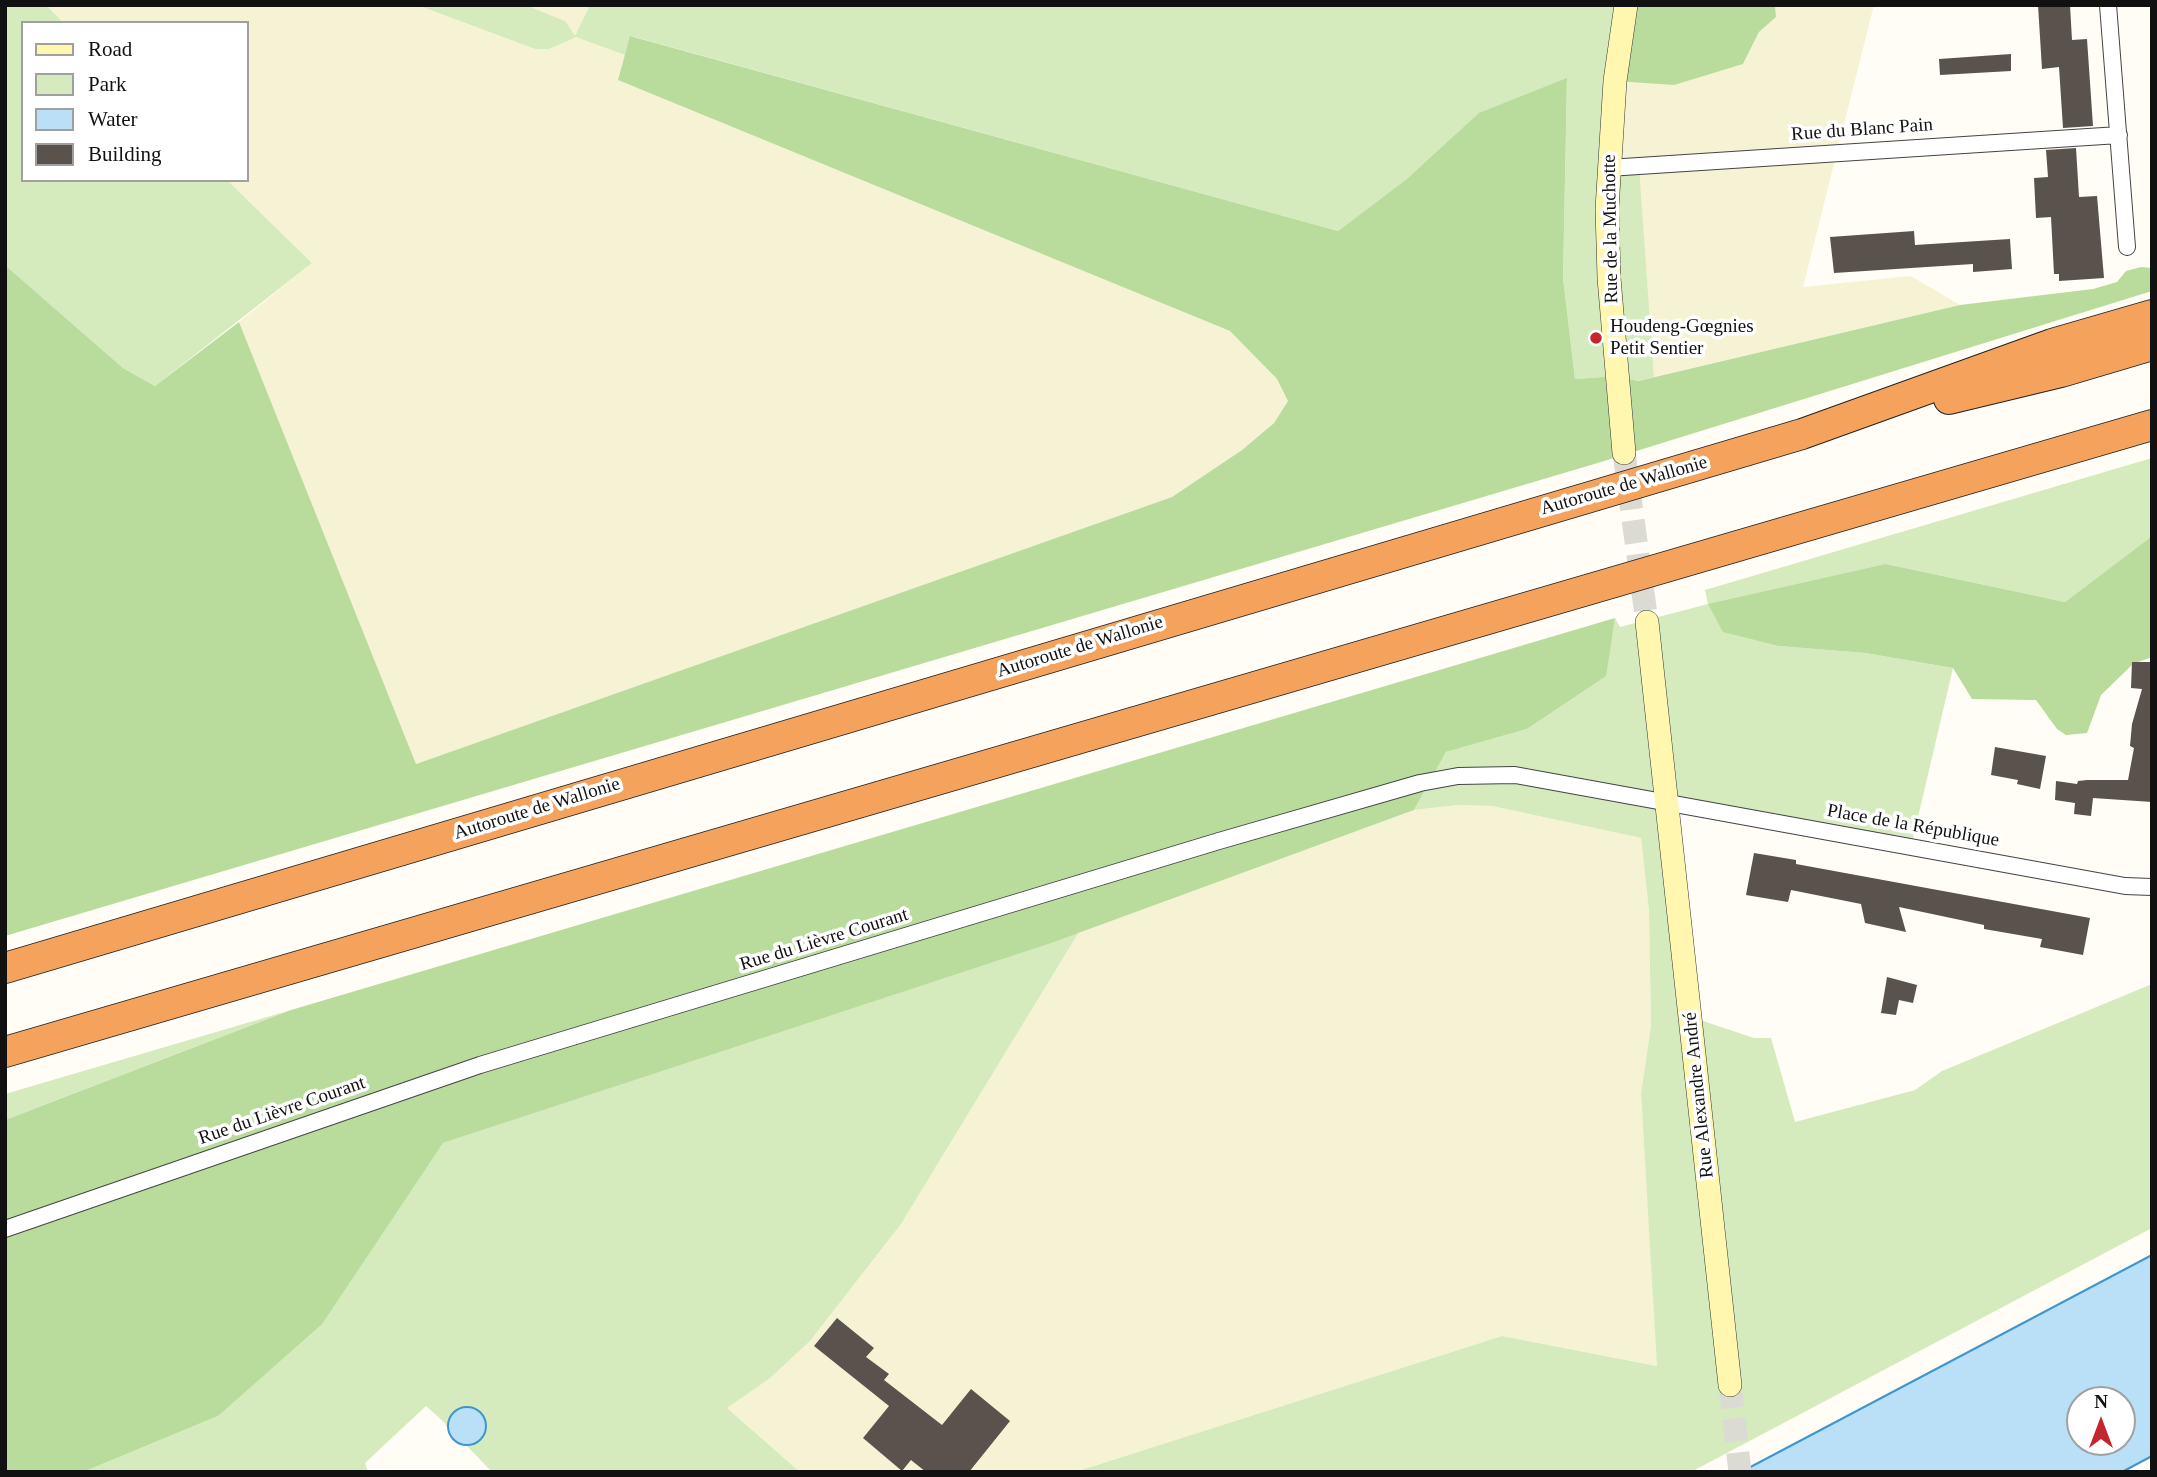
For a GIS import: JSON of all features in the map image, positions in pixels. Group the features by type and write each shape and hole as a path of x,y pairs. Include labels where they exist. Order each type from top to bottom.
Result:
{"highway":[{"name":"Autoroute de Wallonie","path":"5,968 1802,434 2052,344 2152,315"},
{"path":"1802,434 2061,372 2152,345"},
{"path":"5,1052 2152,425"}],"street":[{"name":"Rue de la Muchotte","path":"1624,453 1609,278 1608,168 1615,81 1626,5"},
{"path":"2108,5 2127,247"},
{"name":"Rue du Blanc Pain","path":"1608,168 2119,135"},
{"path":"1647,622 1667,805"},
{"name":"Rue du Lièvre Courant","path":"5,1229 480,1065 1420,783 1485,774 1515,775 1667,805"},
{"name":"Place de la République","path":"1667,805 2125,886 2152,887"},
{"name":"Rue Alexandre André","path":"1667,805 1730,1385"}],"shaded area":[{"path":"46,5 417,5 535,49 549,49 575,36 542,13 525,5 590,5 576,36 625,55 619,80 1230,331 1277,379 1288,401 1274,423 1242,450 1172,497 416,764 239,322 312,263 229,182 248,182 248,21 62,21"},
{"path":"1775,5 1874,5 1803,287 1911,276 1960,305 1654,377 1640,185 1608,168 1615,81 1743,64 1759,32 1776,17"},
{"path":"1458,805 1492,806 1641,838 1649,911 1651,1026 1641,1093 1658,1366 1502,1336 1075,1472 800,1472 727,1408 769,1379 810,1341 901,1224 1079,932 1414,810"}],"green space":[{"path":"5,5 46,5 62,21 21,21 21,182 229,182 312,263 155,386 123,368 5,265"},
{"path":"417,5 525,5 565,21 575,36 590,5 1626,5 1608,168 1639,166 1654,377 1638,381 1616,376 1575,379 1563,278 1567,79 1408,178 1338,231 631,36 625,55 576,37 549,49 535,49"},
{"path":"1626,5 1775,5 1776,17 1759,32 1743,64 1674,85 1615,81"},
{"path":"630,36 1338,231 1408,178 1479,113 1567,78 1563,278 1575,379 1616,376 1638,381 1960,305 2093,289 2117,282 2126,271 2141,267 2152,268 2152,291 1601,462 5,936 5,265 123,368 155,386 239,322 416,764 1172,497 1242,450 1274,423 1288,401 1277,379 1230,331 618,80"},
{"path":"2152,458 2152,536 2065,602 1886,564 1779,646 1865,653 1953,668 1911,847 1668,805 1691,1017 1754,1038 1771,1038 1795,1122 1915,1090 1942,1071 2152,984 2152,1228 1691,1472 1075,1472 1502,1336 1657,1366 1641,1093 1651,1026 1649,911 1641,838 1492,806 1458,805 1414,810 1446,752 1527,729 1605,676 1615,618 1620,627 1708,604 1705,590"},
{"path":"2152,536 2152,657 2133,664 2101,695 2087,733 2066,735 2057,729 2036,700 1972,699 1953,668 1865,653 1779,646 1723,632 1708,604 1886,564 2065,602"},
{"path":"1615,618 1606,676 1527,729 1446,752 1414,810 1051,943 443,1143 322,1324 218,1416 88,1470 5,1472 5,1120 291,1010"},
{"path":"1079,932 901,1224 810,1341 769,1379 727,1408 800,1472 492,1472 467,1446 452,1440 445,1423 426,1406 365,1463 368,1472 63,1472 88,1470 218,1416 400,1204 443,1143"},
{"path":"291,1010 5,1120 5,1094"}],"water":[{"path":"2152,1255 2152,1456 2122,1472 1741,1472"},
{"path":"467,1407 480,1413 486,1426 480,1439 467,1445 454,1439 448,1426 454,1413"}],"building":[{"path":"2038,5 2070,5 2072,40 2087,39 2093,126 2063,128 2059,67 2042,69"},
{"path":"2011,54 2011,71 1940,75 1939,59"},
{"path":"2076,148 2079,197 2097,196 2104,278 2059,281 2059,274 2054,274 2051,217 2036,218 2034,178 2048,177 2046,150"},
{"path":"1914,231 1915,245 2010,239 2012,269 1973,272 1973,264 1834,273 1830,237"},
{"path":"2132,662 2152,662 2152,802 2093,798 2091,816 2074,814 2075,803 2055,800 2056,781 2077,784 2078,781 2087,780 2128,780 2134,748 2130,746 2132,724 2142,689 2131,688"},
{"path":"1995,747 2046,756 2040,789 2017,784 2018,780 1991,775"},
{"path":"1754,853 1796,860 1796,864 2090,918 2083,955 2040,947 2042,939 1984,929 1984,925 1899,907 1906,932 1865,923 1861,904 1791,890 1788,902 1746,895"},
{"path":"1887,977 1917,985 1913,1003 1899,1000 1896,1015 1881,1013"},
{"path":"837,1318 874,1348 866,1357 889,1374 884,1380 942,1425 971,1389 1010,1421 969,1472 926,1472 911,1460 902,1471 863,1438 889,1406 814,1346"}],"tunnel":[{"path":"1624,453 1647,622"},
{"path":"1730,1385 1740,1472"}],"place":[{"name":"Houdeng-Gœgnies Petit Sentier","path":"1596,338"}]}
